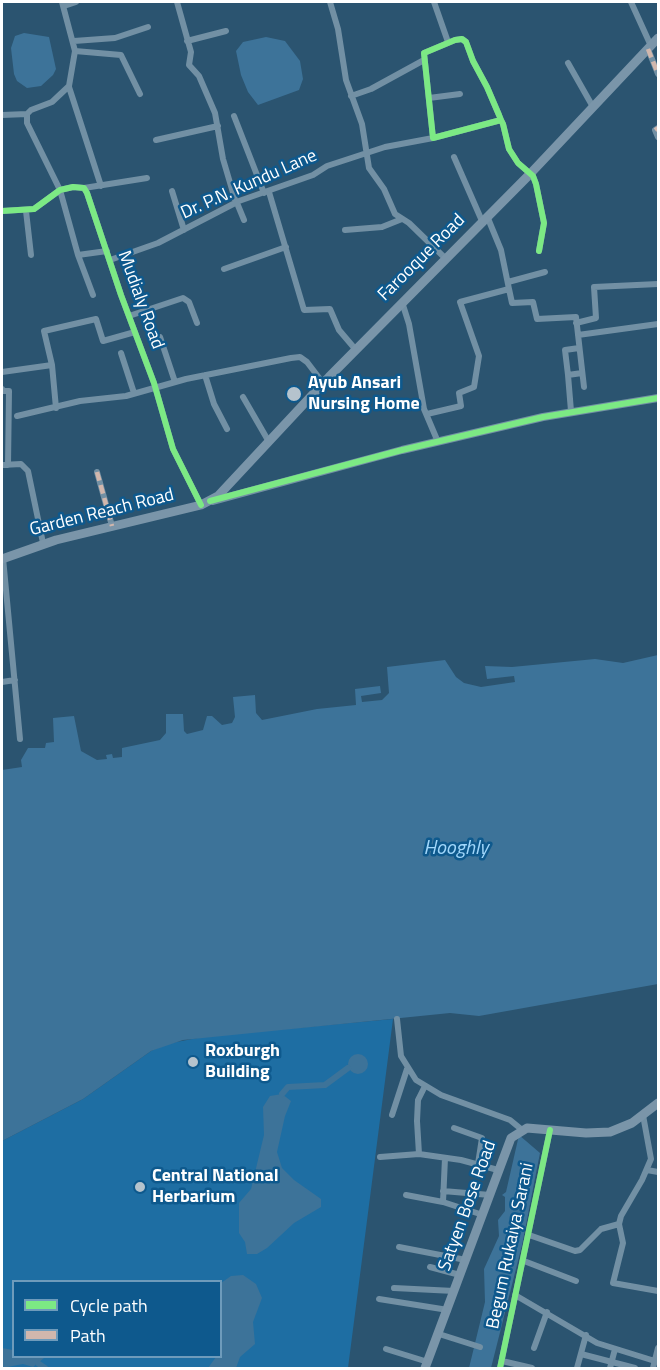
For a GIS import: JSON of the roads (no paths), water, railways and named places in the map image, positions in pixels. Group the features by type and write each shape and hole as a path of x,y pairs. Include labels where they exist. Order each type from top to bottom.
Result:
{"main road":[{"name":"Farooque Road","path":"206,503 232,482 402,301 530,174 658,39"},
{"name":"Garden Reach Road","path":"2,558 43,543 206,503"},
{"name":"Satyen Bose Road","path":"427,1365 510,1138 521,1129 586,1133 610,1132 632,1123 658,1103"}],"street":[{"path":"76,2 63,4 75,51 69,86 101,186"},
{"path":"177,2 191,52 189,65 204,86 218,126 223,159 236,203 244,220"},
{"path":"330,2 351,96 360,116 369,168 384,189 395,214 445,258"},
{"path":"435,2 448,42"},
{"path":"631,2 658,74"},
{"path":"74,41 115,38 148,27"},
{"path":"187,41 226,31"},
{"path":"433,138 424,53 448,42 462,39 466,42 501,120 512,156 530,174 536,184 543,212 544,231 540,251"},
{"path":"75,51 121,55 140,94"},
{"path":"351,96 424,60"},
{"path":"568,63 593,108"},
{"path":"2,115 27,114 52,102 69,86"},
{"path":"429,98 460,94"},
{"path":"27,114 31,134 60,190 78,255 93,295"},
{"path":"234,116 266,192 304,310 330,309 339,330 356,350"},
{"name":"Dr. P.N. Kundu Lane","path":"110,260 143,249 236,203 313,175 327,166 368,153 501,120"},
{"path":"156,140 218,126"},
{"path":"658,128 655,130 658,137"},
{"path":"454,157 501,250 512,303 533,302 537,319 576,317 584,387"},
{"path":"2,211 26,211 41,205 60,190 73,187 101,186 147,178"},
{"name":"Mudialy Road","path":"84,188 92,204 155,387 173,448 206,503"},
{"path":"172,191 184,230"},
{"path":"26,211 31,255"},
{"path":"345,230 382,226 402,219"},
{"path":"224,269 285,247"},
{"path":"78,255 107,251"},
{"path":"427,414 461,406 459,393 474,387 479,356 460,302 545,272"},
{"path":"576,323 596,318 594,287 658,284"},
{"path":"129,316 183,298 189,302 197,323"},
{"path":"402,301 409,324 424,409 438,442"},
{"path":"56,408 52,365 44,331 96,320 103,341 135,332"},
{"path":"578,336 658,324"},
{"path":"160,337 175,382"},
{"path":"571,411 565,350 579,348"},
{"path":"121,353 134,393"},
{"path":"17,416 300,357 307,362 323,384"},
{"path":"2,372 52,365"},
{"path":"568,375 582,373"},
{"path":"205,375 214,404 227,429"},
{"path":"2,389 2,391 9,391 5,465 21,464 28,471 43,543"},
{"path":"243,397 269,442"},
{"path":"206,503 438,442 571,411 658,398"},
{"path":"97,472 112,526"},
{"path":"2,558 20,739"},
{"path":"2,682 15,680"},
{"path":"397,1019 400,1052 407,1070 424,1086 441,1095 510,1120 521,1129"},
{"path":"392,1115 407,1070"},
{"path":"419,1154 418,1100 424,1086"},
{"path":"643,1115 651,1159 619,1224 622,1243 613,1283 658,1291"},
{"path":"454,1128 482,1138 478,1164"},
{"name":"Begum Rukaiya Sarani","path":"500,1368 550,1130"},
{"path":"380,1157 419,1154 478,1164 498,1170"},
{"path":"443,1202 445,1158"},
{"path":"647,1170 658,1172"},
{"path":"443,1191 490,1196"},
{"path":"406,1195 443,1202 483,1215"},
{"path":"529,1235 575,1251 580,1250 601,1229 619,1224"},
{"path":"399,1247 466,1260"},
{"path":"524,1261 576,1281"},
{"path":"430,1267 460,1275"},
{"path":"394,1288 454,1292"},
{"path":"515,1295 586,1335 615,1348 657,1361"},
{"path":"379,1299 448,1310"},
{"path":"534,1347 546,1312"},
{"path":"439,1334 480,1347"},
{"path":"577,1368 586,1335"},
{"path":"610,1366 615,1348"},
{"path":"653,1368 657,1361 658,1348"},
{"path":"386,1349 427,1365"},
{"path":"581,1354 610,1366 635,1368"},
{"path":"502,1361 532,1368"}],"water":[{"path":"24,33 49,37 56,69 41,86 27,88 17,81 14,74 11,48 15,36"},
{"path":"266,37 285,41 300,61 303,79 299,90 258,105 248,92 241,75 236,51 243,42"},
{"name":"Hooghly","path":"658,655 658,984 479,1016 450,1013 183,1040 151,1051 83,1099 2,1141 2,770 22,767 21,760 28,748 45,748 46,743 54,742 53,718 74,716 81,751 97,760 107,759 106,755 112,754 113,758 122,757 122,748 160,740 166,733 166,714 183,714 184,731 187,734 203,730 207,716 212,716 222,725 232,723 235,717 233,697 255,695 256,713 262,720 317,709 356,705 355,689 380,686 381,693 361,696 362,702 382,700 389,693 387,667 445,660 456,677 464,683 481,687 515,682 514,676 487,679 485,666 512,667 595,659 623,663"},
{"path":"358,1054 365,1057 368,1064 365,1071 358,1074 351,1071 348,1064 351,1057"},
{"path":"282,1094 291,1101 285,1116 277,1152 282,1168 294,1180 321,1199 321,1207 294,1223 267,1248 257,1254 247,1254 245,1242 239,1233 239,1203 251,1189 264,1135 263,1107 270,1096"},
{"path":"519,1135 540,1153 522,1245 491,1368 469,1368 485,1302 484,1269 499,1236 498,1220 505,1211 505,1197 502,1195 506,1192"},
{"path":"243,1275 256,1284 262,1298 253,1322 255,1344 240,1357 236,1368 208,1368 215,1358 222,1358 222,1282 231,1276"},
{"path":"2,1348 12,1350 12,1358 44,1358 33,1367 23,1364 2,1368"}],"waterway":[{"path":"282,1094 288,1087 325,1085 348,1068"},
{"path":"39,1364 45,1368"}],"place":[{"name":"Ayub Ansari Nursing Home","path":"294,394"},
{"name":"Roxburgh Building","path":"193,1062"},
{"name":"Central National Herbarium","path":"140,1187"}]}
